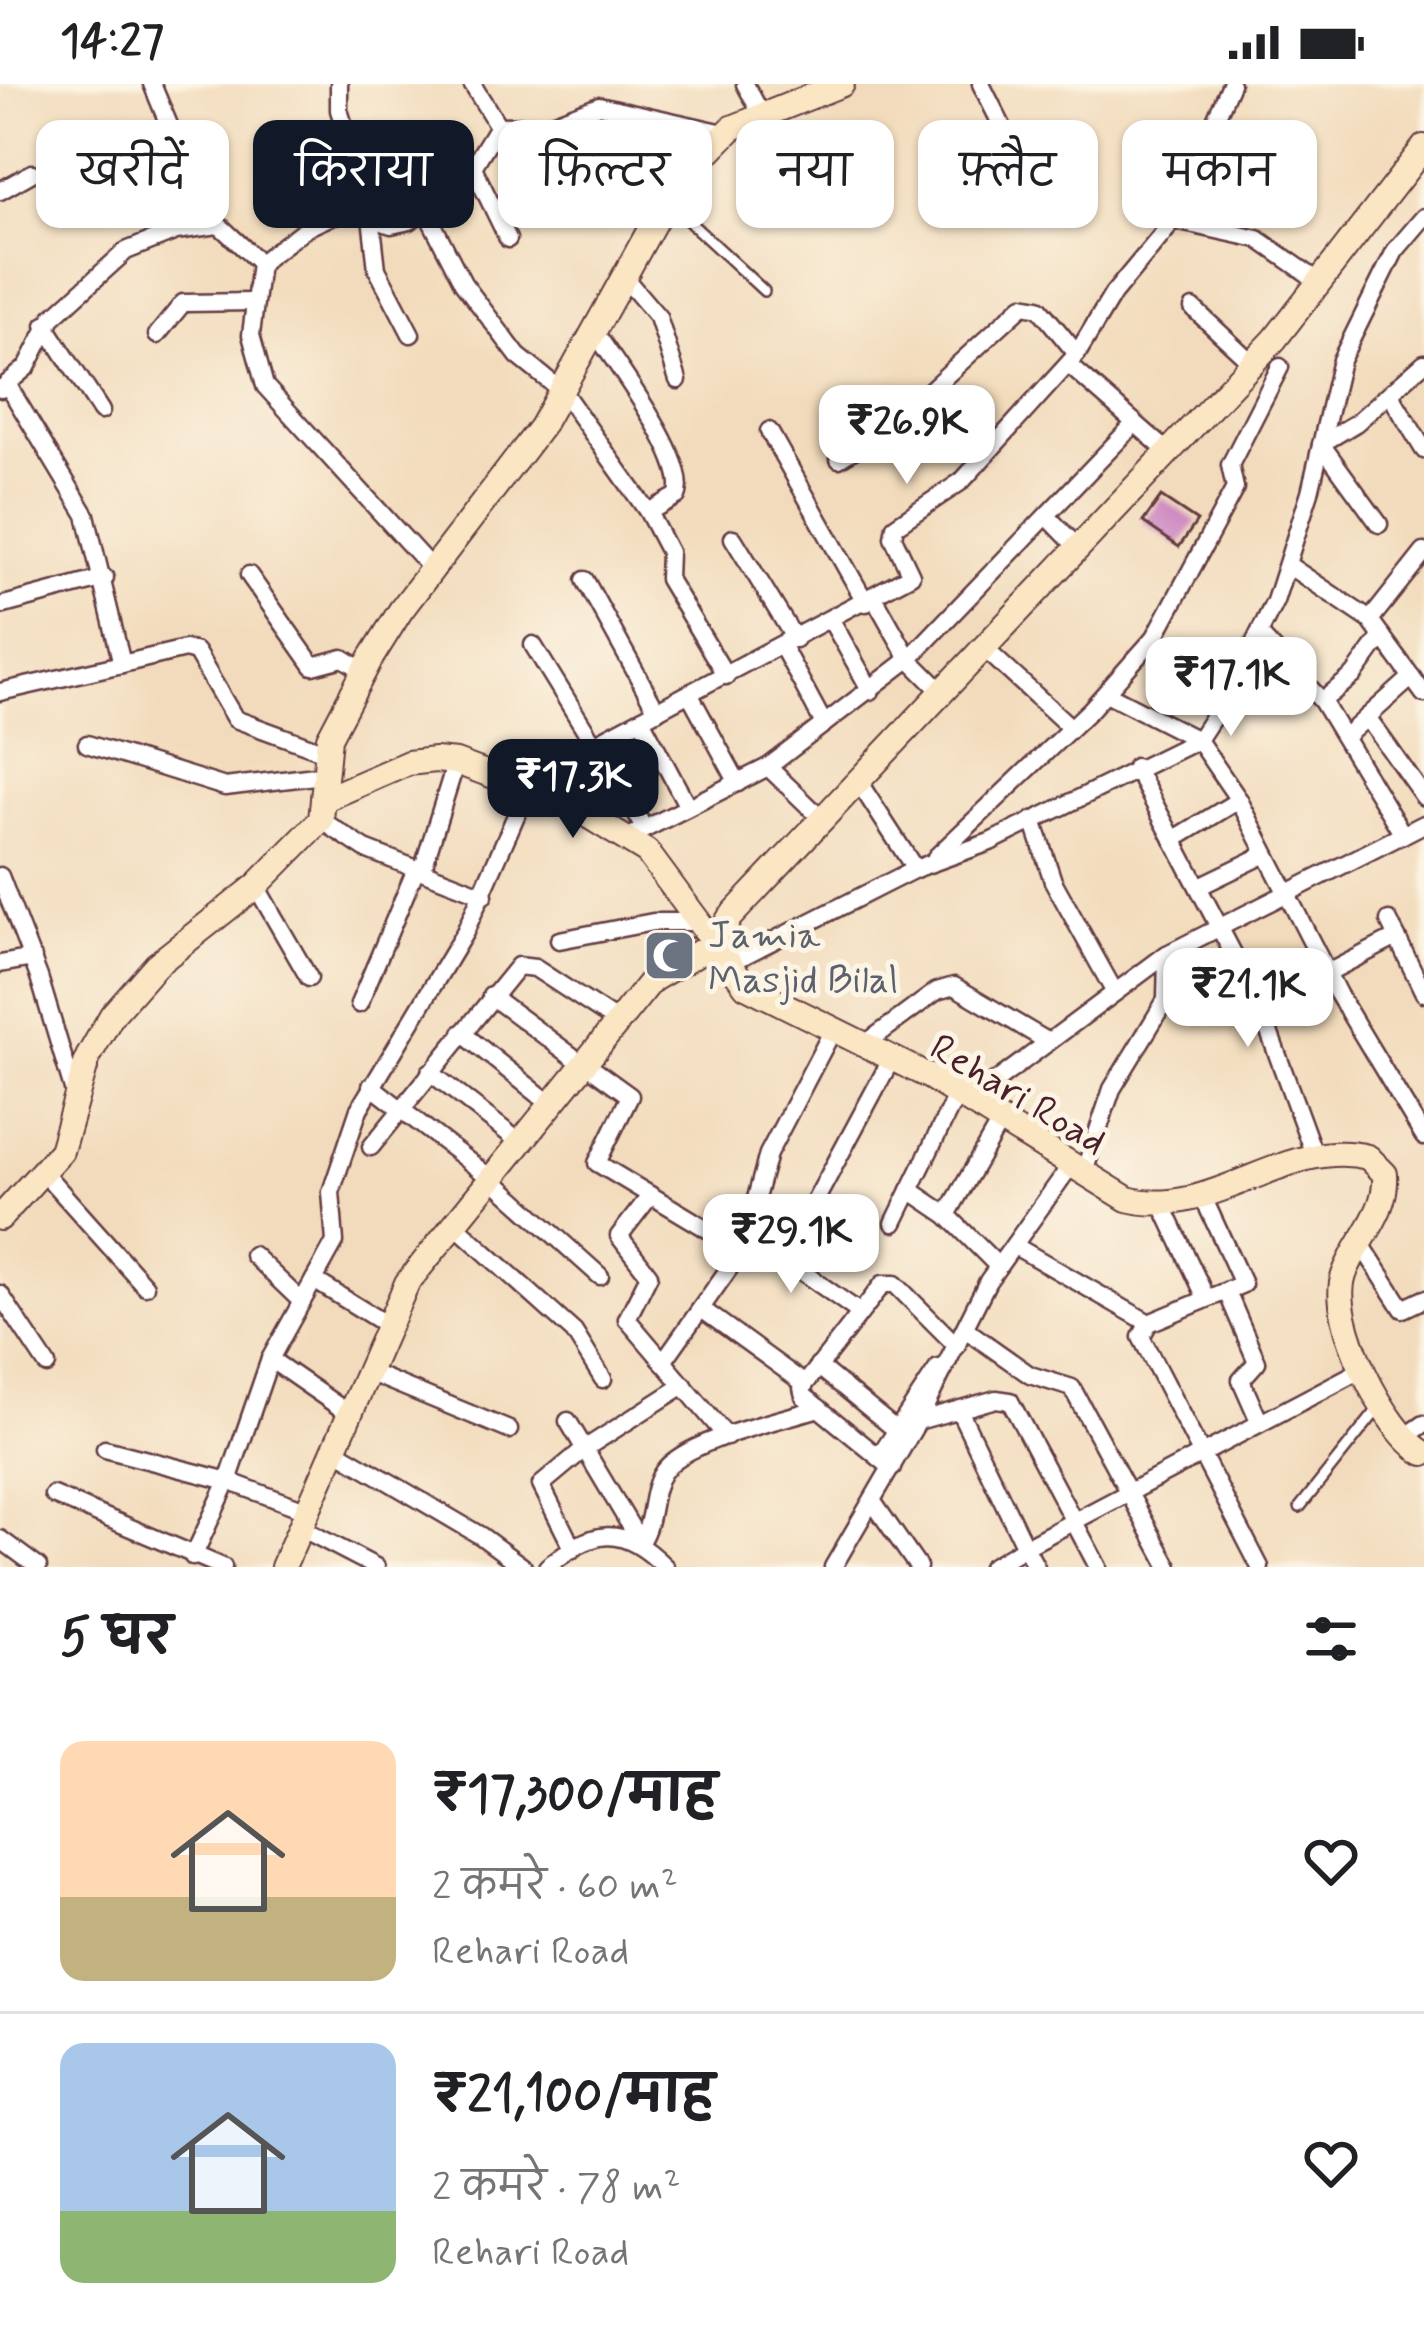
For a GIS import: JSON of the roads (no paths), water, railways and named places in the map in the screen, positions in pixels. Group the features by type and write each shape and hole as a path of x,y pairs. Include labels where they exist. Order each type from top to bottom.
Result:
{"main road":[{"path":"712,146 724,133 842,84"},
{"path":"283,1567 308,1526 335,1450 412,1277 553,1106 579,1060 619,1024 660,972 715,942 730,917 1252,363 1321,283 1424,147"},
{"path":"0,1218 45,1174 67,1140 98,1036 138,983 256,886 323,787 364,671 432,569 563,392 649,228"},
{"name":"Rehari Road","path":"323,787 408,764 456,762 635,834 746,986 892,1058 1127,1199 1162,1204 1204,1197 1315,1157 1353,1153 1369,1157 1385,1174 1383,1199 1344,1273 1340,1308 1382,1405 1413,1446"}],"street":[{"path":"152,84 167,120"},
{"path":"339,84 343,120"},
{"path":"472,84 498,126 474,165"},
{"path":"745,84 762,115"},
{"path":"981,84 999,120"},
{"path":"1215,120 1231,84"},
{"path":"557,120 599,105 666,120"},
{"path":"712,130 724,133"},
{"path":"474,169 508,239"},
{"path":"0,190 32,173"},
{"path":"560,940 619,926 715,942 1033,820 1198,740 1260,635 1288,566 1341,360 1396,251 1424,217"},
{"path":"122,664 105,578 80,500 3,387 34,357 45,326 140,243 202,228"},
{"path":"222,228 260,263"},
{"path":"308,228 260,263 252,355 265,386 432,569"},
{"path":"367,228 377,269 411,334"},
{"path":"434,228 448,260 510,346 563,392 648,512 670,552 670,583 726,676"},
{"path":"569,804 597,742 870,600 910,574 893,537 895,526 962,481 1073,360 1113,294 1165,228"},
{"path":"1208,228 1258,239 1321,283"},
{"path":"623,276 658,316 678,380"},
{"path":"157,335 183,303 254,302"},
{"path":"839,459 888,429 1023,305 1039,308 1073,360 1167,451"},
{"path":"1193,308 1252,363"},
{"path":"45,326 101,411"},
{"path":"596,332 656,426 680,484 677,496 648,512"},
{"path":"923,865 1106,693 1155,637 1190,580 1235,488 1231,466 1280,367"},
{"path":"1321,444 1422,370"},
{"path":"1390,394 1424,450"},
{"path":"533,645 597,742 635,834 768,767 871,691 909,659 1136,423"},
{"path":"769,430 870,600 909,659 942,692"},
{"path":"1321,444 1379,524"},
{"path":"1047,516 1077,547"},
{"path":"733,538 789,642 824,724"},
{"path":"1370,620 1424,552"},
{"path":"1288,566 1370,620 1424,694"},
{"path":"249,575 313,666 343,658 364,671"},
{"path":"0,606 105,578"},
{"path":"585,580 688,807"},
{"path":"831,620 871,691"},
{"path":"1260,635 1322,701 1403,835"},
{"path":"1322,701 1354,675 1382,636"},
{"path":"984,648 1070,727"},
{"path":"0,692 185,649 196,652 235,719 323,787 365,849 484,895"},
{"path":"1346,737 1412,677"},
{"path":"1106,693 1198,740 1239,800 1327,973 1424,1137"},
{"path":"690,695 738,782"},
{"path":"1367,717 1424,797"},
{"path":"87,745 224,787 323,787"},
{"path":"358,1004 419,870 456,762"},
{"path":"768,767 822,819"},
{"path":"1135,767 1257,999 1315,1157"},
{"path":"858,781 923,865"},
{"path":"193,1557 228,1481 270,1359 335,1242 331,1192 371,1086 484,895 528,788"},
{"path":"1173,840 1239,800"},
{"path":"1033,820 1053,881 1114,991"},
{"path":"894,1223 963,1098 1167,954 1424,824"},
{"path":"1200,886 1266,854"},
{"path":"0,876 32,958 76,1100"},
{"path":"256,886 309,978"},
{"path":"1327,973 1393,929 1424,993"},
{"path":"885,1462 918,1421 998,1266 1076,1171 1112,1089 1166,1000 1167,954"},
{"path":"0,964 32,958"},
{"path":"371,1147 511,971 526,964 619,1024"},
{"path":"866,1044 938,991 954,986 1047,1041"},
{"path":"490,996 630,1096 598,1163 744,1246 784,1259 859,1312"},
{"path":"664,1362 744,1246 768,1154 834,1028"},
{"path":"461,1033 553,1106"},
{"path":"784,1259 892,1058"},
{"path":"430,1072 522,1144"},
{"path":"371,1086 494,1180 600,1276"},
{"path":"947,1215 1000,1122"},
{"path":"45,1174 145,1286"},
{"path":"910,1190 947,1215 998,1266"},
{"path":"650,1196 619,1240 649,1275 626,1319 727,1437"},
{"path":"1204,1197 1244,1278 1238,1289 1149,1323 1142,1330 1144,1346 1260,1567"},
{"path":"1162,1204 1206,1298"},
{"path":"456,1226 574,1332 603,1378"},
{"path":"1360,1244 1403,1309 1424,1299"},
{"path":"1015,1246 1149,1323"},
{"path":"253,1255 301,1301"},
{"path":"314,1280 390,1327"},
{"path":"885,1462 802,1392 877,1287 895,1283 958,1344 1072,1388 1168,1567"},
{"path":"1226,1292 1257,1362 1241,1380 1260,1423"},
{"path":"0,1294 46,1365"},
{"path":"703,1310 805,1384"},
{"path":"833,1567 873,1502 895,1429 928,1378 958,1344"},
{"path":"270,1359 351,1415"},
{"path":"818,1366 895,1429"},
{"path":"991,1567 1070,1520 1365,1367"},
{"path":"371,1373 509,1430"},
{"path":"573,1549 541,1485 584,1449 684,1385"},
{"path":"918,1421 1010,1401 1098,1567"},
{"path":"640,1542 653,1520 657,1482 669,1464 727,1437 819,1408"},
{"path":"959,1409 1036,1567"},
{"path":"568,1421 640,1542 665,1567"},
{"path":"1413,1446 1424,1424"},
{"path":"105,1449 228,1481 376,1567"},
{"path":"335,1450 481,1535 523,1567"},
{"path":"53,1495 223,1567"},
{"path":"873,1502 919,1567"},
{"path":"547,1567 573,1549 610,1536 640,1542"},
{"path":"0,1539 38,1567"}],"lane":[{"path":"696,228 764,291"},
{"path":"1300,1507 1382,1405"}],"place":[{"name":"Jamia Masjid Bilal","path":"669,955"}]}
